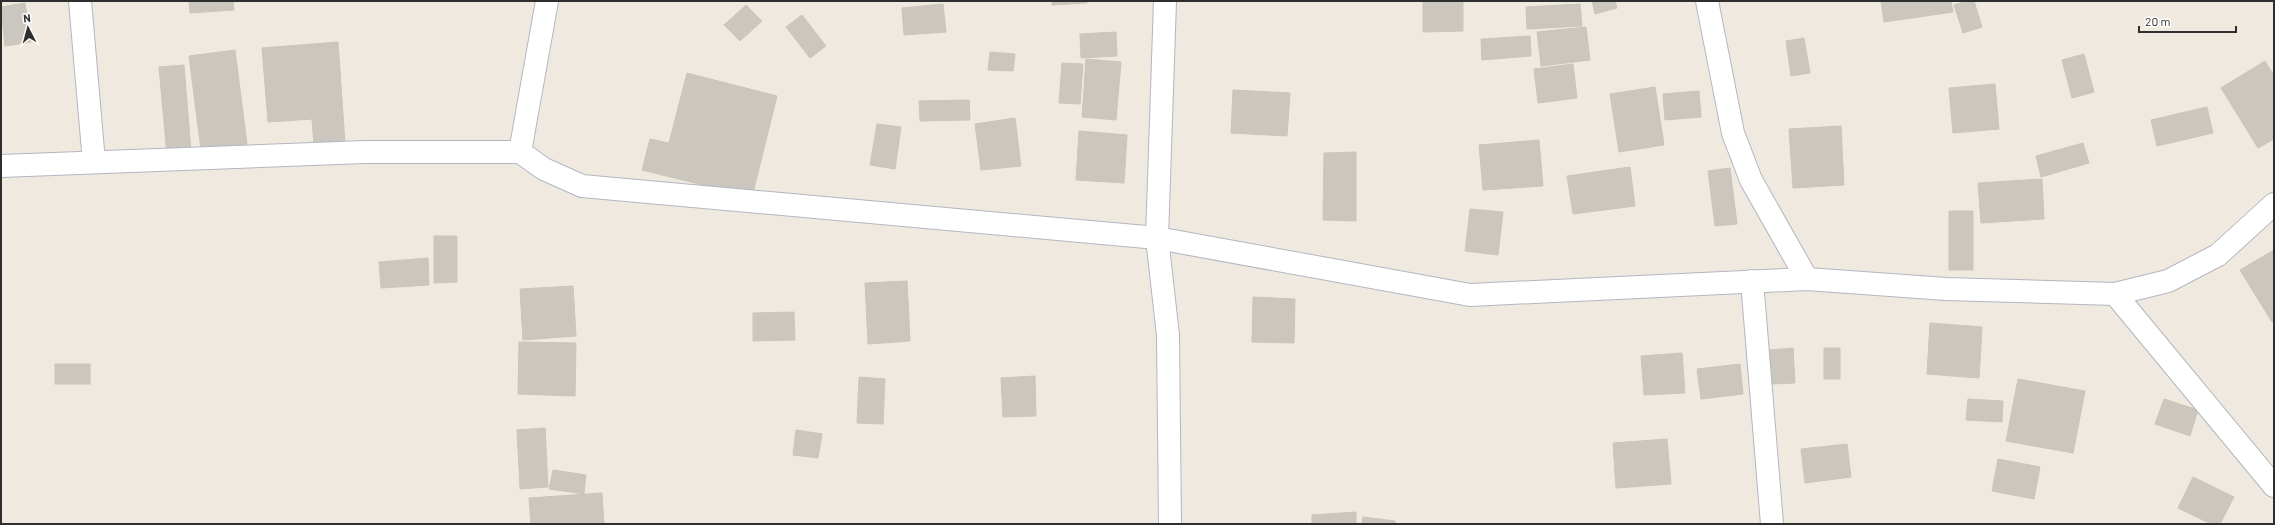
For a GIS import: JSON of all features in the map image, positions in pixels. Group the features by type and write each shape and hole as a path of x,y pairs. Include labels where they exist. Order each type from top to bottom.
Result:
{"street":[{"path":"80,1 94,162"},
{"path":"520,152 546,1"},
{"path":"1165,1 1157,238 1168,335 1170,524"},
{"path":"1707,1 1733,133 1751,180 1808,279"},
{"path":"1,166 94,162 156,162 365,152 520,152 544,169 582,186 1157,238 1470,295 1808,279 1946,289 2115,294 2168,281 2218,254 2274,204"},
{"path":"1752,281 1772,524"},
{"path":"2115,294 2274,486"}],"building":[{"path":"189,1 233,1 234,10 190,13"},
{"path":"1052,1 1087,1 1087,3 1052,5"},
{"path":"1423,1 1463,1 1463,31 1423,32"},
{"path":"1592,1 1615,1 1617,8 1595,14"},
{"path":"1881,1 1951,1 1953,12 1884,22"},
{"path":"1967,1 1974,1 1982,27 1963,33 1954,5"},
{"path":"25,3 31,42 5,46 1,7"},
{"path":"943,4 946,32 904,35 902,8"},
{"path":"1580,4 1582,26 1527,29 1526,7"},
{"path":"746,5 762,21 740,41 724,25"},
{"path":"802,15 826,46 810,58 786,27"},
{"path":"1586,27 1590,60 1541,66 1537,32"},
{"path":"1116,32 1117,56 1081,58 1080,34"},
{"path":"1530,36 1531,56 1482,60 1481,39"},
{"path":"1804,38 1810,73 1791,76 1786,41"},
{"path":"338,42 345,143 314,145 312,119 268,122 262,48"},
{"path":"235,50 247,144 201,150 189,56"},
{"path":"990,52 1015,54 1013,71 988,70"},
{"path":"2084,54 2094,92 2072,98 2062,60"},
{"path":"1086,59 1121,62 1116,120 1082,117"},
{"path":"2265,61 2274,76 2274,139 2258,148 2221,88"},
{"path":"1062,63 1083,64 1080,104 1059,103"},
{"path":"1573,64 1577,98 1538,103 1534,69"},
{"path":"184,65 191,152 167,155 159,67"},
{"path":"687,73 777,96 752,197 642,170 650,139 669,143"},
{"path":"1995,84 1999,129 1953,133 1949,88"},
{"path":"1655,87 1664,145 1619,152 1610,94"},
{"path":"1233,90 1290,93 1287,136 1231,133"},
{"path":"1699,91 1701,117 1665,120 1663,94"},
{"path":"969,100 970,120 920,121 919,101"},
{"path":"2207,107 2213,133 2157,146 2151,120"},
{"path":"1015,118 1021,166 981,170 975,124"},
{"path":"877,124 901,127 895,169 870,165"},
{"path":"1841,126 1844,185 1793,188 1789,129"},
{"path":"1079,131 1127,135 1124,183 1076,180"},
{"path":"1539,140 1543,186 1483,190 1479,145"},
{"path":"2083,143 2089,163 2041,177 2036,156"},
{"path":"1356,152 1356,221 1323,220 1324,153"},
{"path":"1630,167 1635,206 1573,214 1567,176"},
{"path":"1730,168 1737,224 1715,226 1708,171"},
{"path":"2042,179 2044,219 1981,223 1978,183"},
{"path":"1470,209 1503,212 1498,255 1465,251"},
{"path":"1949,211 1973,211 1973,270 1949,270"},
{"path":"434,236 457,236 457,282 434,283"},
{"path":"2274,250 2274,321 2272,322 2240,270"},
{"path":"428,258 429,285 381,288 379,262"},
{"path":"907,281 910,341 868,344 865,283"},
{"path":"573,286 576,336 523,340 520,289"},
{"path":"1253,297 1295,299 1294,343 1252,342"},
{"path":"794,312 795,340 753,341 753,313"},
{"path":"1930,323 1982,327 1979,378 1927,374"},
{"path":"519,342 576,343 575,396 518,394"},
{"path":"1793,348 1795,383 1771,384 1769,350"},
{"path":"1824,348 1840,348 1840,379 1824,379"},
{"path":"1682,353 1685,393 1644,395 1641,356"},
{"path":"55,364 90,364 90,384 55,384"},
{"path":"1740,364 1743,394 1701,399 1697,369"},
{"path":"1035,376 1036,416 1003,417 1001,378"},
{"path":"859,377 885,379 883,424 857,423"},
{"path":"2018,379 2085,391 2073,453 2006,441"},
{"path":"1968,399 2003,401 2002,422 1966,420"},
{"path":"2164,399 2198,410 2190,436 2155,424"},
{"path":"545,428 548,487 520,489 517,430"},
{"path":"796,430 822,434 818,458 793,455"},
{"path":"1667,439 1671,484 1616,488 1613,443"},
{"path":"1847,444 1851,477 1805,483 1801,449"},
{"path":"1998,459 2040,467 2034,499 1992,491"},
{"path":"553,470 586,475 584,494 549,489"},
{"path":"2193,477 2234,497 2220,524 2211,524 2178,508"},
{"path":"602,493 604,524 531,524 529,498"},
{"path":"1356,512 1356,524 1312,524 1312,515"},
{"path":"1363,517 1395,521 1395,524 1362,524"}]}
